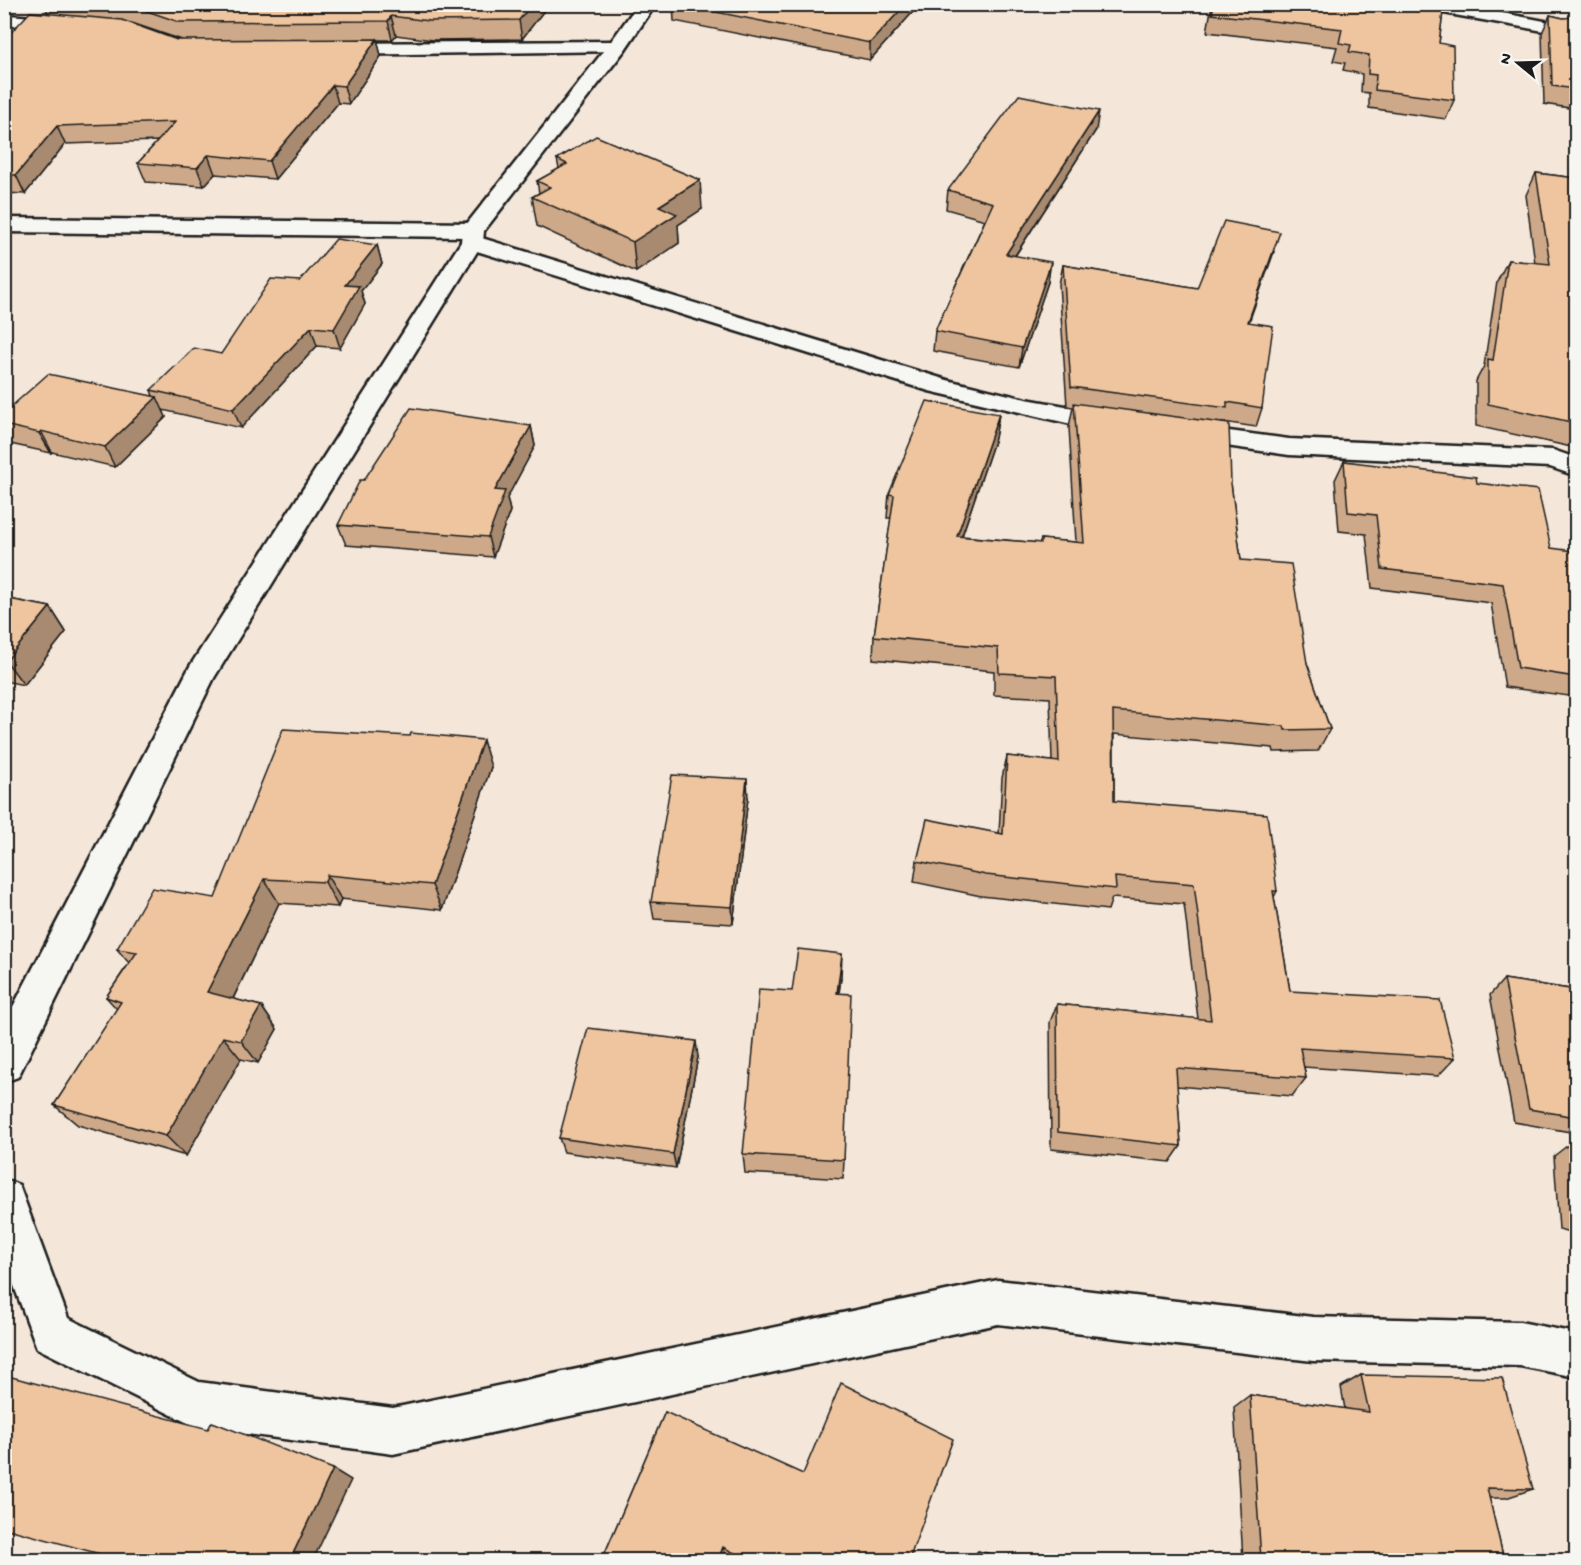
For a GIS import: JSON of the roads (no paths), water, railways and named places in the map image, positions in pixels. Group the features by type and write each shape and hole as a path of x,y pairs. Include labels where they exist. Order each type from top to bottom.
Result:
{"street":[{"path":"7,23 23,4"},
{"path":"4,1064 201,675 472,236 617,47 647,4"},
{"path":"1421,4 1555,28 1576,28"},
{"path":"7,23 87,27"},
{"path":"312,49 617,47"},
{"path":"4,225 472,236 916,381 1063,416 1289,447 1553,459 1576,467"},
{"path":"4,1199 52,1334 196,1404 393,1431 998,1302 1313,1338 1520,1344 1576,1355"}]}
